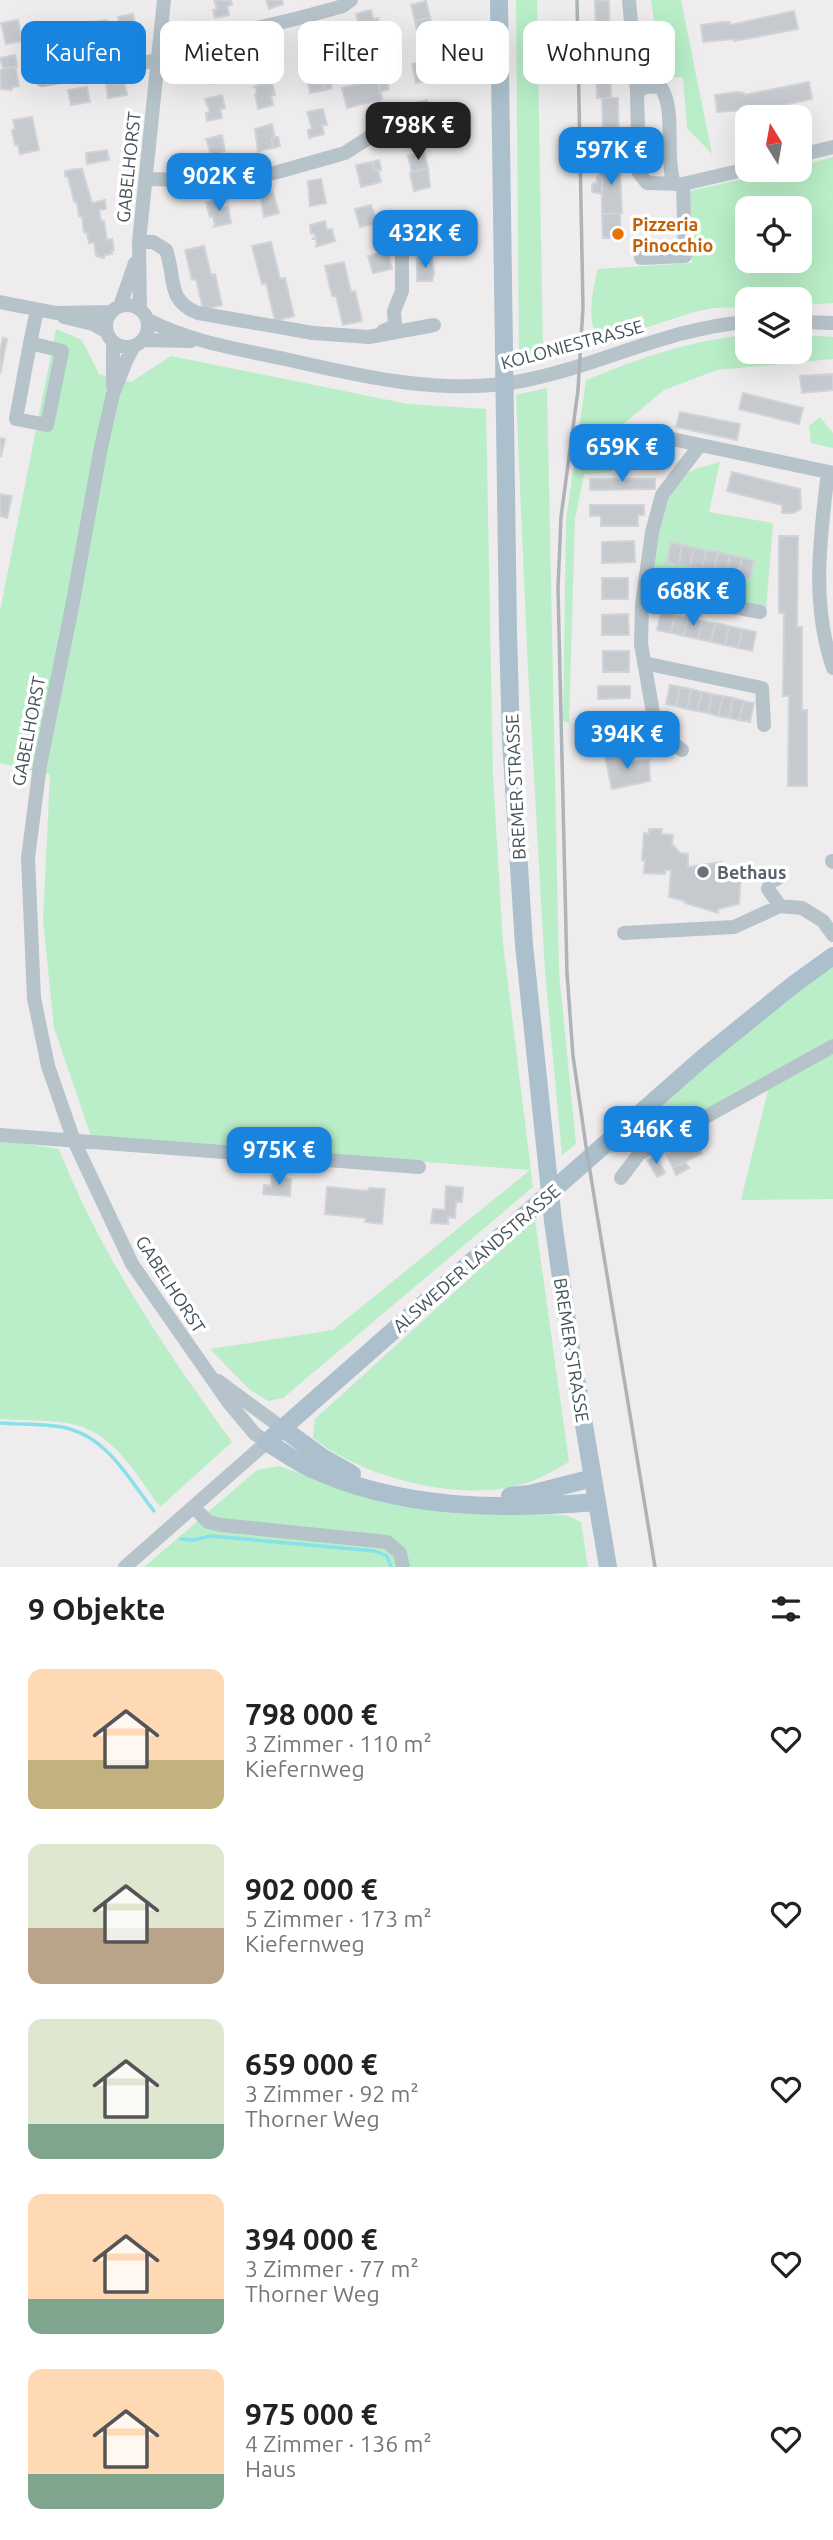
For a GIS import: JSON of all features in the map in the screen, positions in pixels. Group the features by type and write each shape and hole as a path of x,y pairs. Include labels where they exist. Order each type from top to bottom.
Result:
{"main road":[{"name":"BREMER STRASSE","path":"499,0 508,618 518,857 533,1044 553,1221 570,1342 608,1567"},
{"name":"ALSWEDER LANDSTRASSE","path":"267,1441 704,1057 833,956"},
{"path":"282,1428 322,1457 355,1475 394,1488 435,1497 489,1499 530,1494 593,1478"},
{"path":"267,1441 306,1466 326,1474 393,1494 436,1503 490,1506 597,1502"}],"street":[{"name":"GABELHORST","path":"162,21 164,0"},
{"path":"284,23 344,6 351,0"},
{"path":"629,0 637,92 639,173 646,183 679,184 735,172"},
{"name":"GABELHORST","path":"144,314 138,248 160,50"},
{"path":"146,62 159,60"},
{"path":"637,92 645,87 660,86 668,96 670,170 679,184 685,256 641,258"},
{"path":"147,179 234,181 274,173 345,153 376,133"},
{"path":"812,152 833,147"},
{"path":"138,248 153,242 166,250 176,296 183,307 198,313 313,333 369,337 434,325"},
{"path":"369,337 395,326 394,311 402,291 402,244"},
{"name":"GABELHORST","path":"115,309 138,248"},
{"path":"0,302 56,313 115,309 128,305 144,314 148,331 139,343 126,347 93,324 65,318 56,313"},
{"path":"110,337 106,325 115,309"},
{"path":"30,343 62,351 47,425 16,419 30,343 37,310"},
{"name":"KOLONIESTRASSE","path":"144,314 200,341"},
{"path":"812,322 833,323"},
{"name":"KOLONIESTRASSE","path":"139,343 200,341 407,384 454,385 516,382 690,332 735,325"},
{"name":"GABELHORST","path":"110,337 113,394 40,765 28,858 34,998 48,1066 74,1141 132,1264 208,1373 255,1434 267,1441"},
{"name":"GABELHORST","path":"113,394 139,343"},
{"path":"672,439 831,473 819,534 820,592 828,653 833,668"},
{"path":"682,750 656,730 641,643 644,590 652,532 662,495 700,445"},
{"path":"644,590 760,612"},
{"path":"644,663 762,688 764,725"},
{"path":"777,879 771,881 768,889 780,906"},
{"path":"624,933 734,927 780,906 802,908 830,925"},
{"path":"621,1178 639,1154 833,1046"},
{"path":"0,1135 419,1167"},
{"name":"GABELHORST","path":"208,1373 282,1428"},
{"name":"ALSWEDER LANDSTRASSE","path":"125,1567 267,1441"},
{"path":"194,1507 208,1522 221,1525 387,1542 400,1553 402,1567"}],"green space":[{"path":"516,0 537,0 537,21 523,21 523,84 538,84 543,355 519,358"},
{"path":"651,0 681,0 712,154 687,128 683,77 675,77 675,21 654,21"},
{"path":"833,157 833,303 812,304 812,287 735,287 735,307 694,312 599,343 591,307 598,269 692,263 690,191 735,181 812,182 812,163"},
{"path":"56,329 82,340 99,374 131,382 171,356 408,404 486,409 493,776 503,943 533,1187 283,1398 268,1401 249,1389 210,1349 333,1330 530,1170 91,1136 54,1028 43,920 50,775 0,763 0,611"},
{"path":"812,336 833,337 833,359 812,361"},
{"path":"735,337 735,364 780,364 717,370 664,390 614,432 611,472 584,474 575,519 569,723 563,721 566,520 586,380 665,352"},
{"path":"547,388 559,972 576,1144 562,1155 545,971 516,395"},
{"path":"820,417 833,433 833,448 811,443 809,426"},
{"path":"720,462 709,512 773,523 766,610 649,587 659,526 669,497 688,473"},
{"path":"833,961 833,1199 741,1200 768,1090 607,1155 795,988"},
{"path":"0,1140 59,1149 94,1227 136,1301 232,1442 160,1507 114,1447 90,1430 57,1422 0,1419"},
{"path":"535,1219 569,1462 532,1481 501,1489 444,1489 386,1475 359,1465 313,1438 315,1419"},
{"path":"279,1466 350,1491 434,1511 566,1515 581,1522 588,1567 144,1567 257,1470"}],"building":[{"path":"214,0 231,0 232,5 227,6 229,15 215,18 213,10 217,9"},
{"path":"266,0 282,0 283,4 269,9"},
{"path":"595,0 609,0 609,21 595,21"},
{"path":"426,1 430,17 415,21 411,5"},
{"path":"371,10 373,19 378,18 378,21 358,21 356,14"},
{"path":"794,11 798,29 734,41 703,42 701,25 730,22 730,25"},
{"path":"133,14 134,21 119,21 118,17"},
{"path":"430,17 431,21 416,21 416,26 415,21"},
{"path":"18,20 21,41 6,44 1,23"},
{"path":"15,55 17,67 3,69 0,58"},
{"path":"416,63 416,83 412,64"},
{"path":"15,66 19,86 11,90 1,89 0,70"},
{"path":"809,82 812,99 782,105 735,105 735,111 717,112 715,95 736,92 744,95"},
{"path":"106,84 125,84 127,95 108,98"},
{"path":"272,84 275,95 271,96 273,105 258,109 256,87 253,87"},
{"path":"308,84 324,84 325,90 310,93"},
{"path":"324,84 331,84 332,88 325,90"},
{"path":"378,84 388,84 389,89 380,92"},
{"path":"379,84 382,99 347,108 342,88"},
{"path":"597,84 611,84 611,98 597,98"},
{"path":"87,87 90,102 71,105 68,90"},
{"path":"222,95 225,108 220,109 222,118 207,121 206,113 210,112 205,99"},
{"path":"602,98 618,98 619,162 604,162"},
{"path":"427,100 432,119 416,123 411,104"},
{"path":"323,109 327,125 322,125 324,134 309,138 308,130 312,129 307,112"},
{"path":"32,117 39,150 20,154 18,145 15,145 13,120"},
{"path":"272,124 275,138 271,139 273,148 258,151 255,129"},
{"path":"418,128 419,134 406,137 404,130"},
{"path":"419,134 421,140 407,143 406,137"},
{"path":"222,135 225,151 221,152 223,161 208,164 206,156 211,155 206,139"},
{"path":"278,137 280,146 273,148 271,139"},
{"path":"107,150 109,160 87,164 86,153"},
{"path":"424,152 428,168 410,173 412,172 408,156"},
{"path":"379,160 381,170 374,171 372,162"},
{"path":"372,162 374,171 378,170 381,182 361,187 356,165"},
{"path":"599,162 622,162 622,213 602,214 602,177 599,177"},
{"path":"428,168 430,187 414,191 410,173"},
{"path":"82,169 92,203 105,200 106,209 99,210 107,240 112,239 114,250 104,258 96,256 94,242 89,243 68,177 65,176 65,171"},
{"path":"597,177 602,177 602,194 592,192 592,184 597,182"},
{"path":"321,179 326,203 310,206 308,181"},
{"path":"272,190 279,213 264,217 260,193"},
{"path":"221,200 223,208 228,207 231,223 212,227 215,226 213,216 210,217 206,202"},
{"path":"371,205 378,223 360,227 355,209"},
{"path":"622,213 621,238 603,238 602,214"},
{"path":"423,216 427,232 409,237 405,220"},
{"path":"325,221 327,230 332,229 335,241 315,247 316,239 312,239 316,238 314,233 311,234 310,225"},
{"path":"271,242 280,279 285,278 294,316 275,321 266,283 262,284 252,246"},
{"path":"204,246 211,275 215,274 222,305 203,309 185,250"},
{"path":"388,251 392,269 373,273 368,256"},
{"path":"417,258 432,258 432,281 417,281"},
{"path":"344,262 362,321 343,325 325,266"},
{"path":"3,338 7,339 0,374 0,350"},
{"path":"833,374 833,390 802,393 800,376"},
{"path":"743,393 803,408 799,424 739,409"},
{"path":"680,412 740,424 737,440 676,427"},
{"path":"0,438 5,439 1,456 0,456"},
{"path":"732,472 800,489 801,509 793,513 782,513 782,505 727,491"},
{"path":"590,479 655,479 655,489 590,490"},
{"path":"0,494 12,496 7,518 0,516"},
{"path":"590,505 644,505 644,515 638,515 638,526 601,526 601,516 590,516"},
{"path":"779,536 798,536 797,627 802,627 802,710 807,710 807,786 788,786 789,696 783,696 784,613 779,613"},
{"path":"634,541 635,562 602,563 602,542"},
{"path":"671,542 682,545 679,564 667,562"},
{"path":"682,545 694,548 690,566 679,564"},
{"path":"694,548 706,550 702,569 690,566"},
{"path":"706,550 718,552 714,571 702,569"},
{"path":"718,552 730,555 726,574 714,571"},
{"path":"730,555 742,557 738,576 726,574"},
{"path":"742,557 754,560 750,579 738,576"},
{"path":"602,578 628,578 628,599 602,599"},
{"path":"661,612 675,615 671,633 657,630"},
{"path":"628,614 629,635 602,635 602,615"},
{"path":"675,615 688,618 684,636 671,633"},
{"path":"688,618 702,621 698,639 684,636"},
{"path":"702,621 715,623 711,642 698,639"},
{"path":"715,623 729,626 725,645 711,642"},
{"path":"729,626 742,629 738,648 725,645"},
{"path":"742,629 756,632 752,651 738,648"},
{"path":"603,651 629,651 629,672 603,672"},
{"path":"670,685 680,687 676,706 666,704"},
{"path":"598,686 630,686 630,698 598,699"},
{"path":"680,687 691,689 687,709 676,706"},
{"path":"691,689 702,692 697,711 687,709"},
{"path":"702,692 712,694 708,713 697,711"},
{"path":"712,694 723,696 718,716 708,713"},
{"path":"723,696 733,698 729,718 718,716"},
{"path":"733,698 744,701 739,720 729,718"},
{"path":"744,701 754,703 750,722 739,720"},
{"path":"622,749 627,762 649,760 650,781 612,789 605,757 614,756 613,750"},
{"name":"Bethaus","path":"649,829 662,829 661,834 673,835 672,844 680,853 688,854 688,867 722,862 721,866 741,874 739,904 718,909 718,913 669,897 671,870 665,870 665,874 644,873 644,833 649,834"},
{"path":"695,1139 702,1153 673,1168 666,1154"},
{"path":"656,1155 665,1173 657,1177 647,1160"},
{"path":"685,1162 689,1168 676,1175 673,1168"},
{"path":"272,1176 291,1179 290,1196 263,1194 264,1185 271,1186"},
{"path":"446,1186 463,1188 462,1202 456,1202 455,1218 448,1217 448,1224 431,1223 433,1209 445,1210"},
{"path":"327,1187 368,1191 369,1188 385,1189 382,1224 365,1222 366,1218 325,1214"}],"waterway":[{"path":"0,1423 53,1426 84,1434 118,1463 154,1511"},
{"path":"181,1539 194,1540 211,1536 375,1551 387,1556 391,1567"}],"railway":[{"path":"577,0 583,307 578,390 561,517 558,588 567,973 573,1056 587,1153 655,1567"}],"place":[{"name":"Pizzeria Pinocchio","path":"618,234"},
{"name":"Bethaus","path":"703,872"}]}
